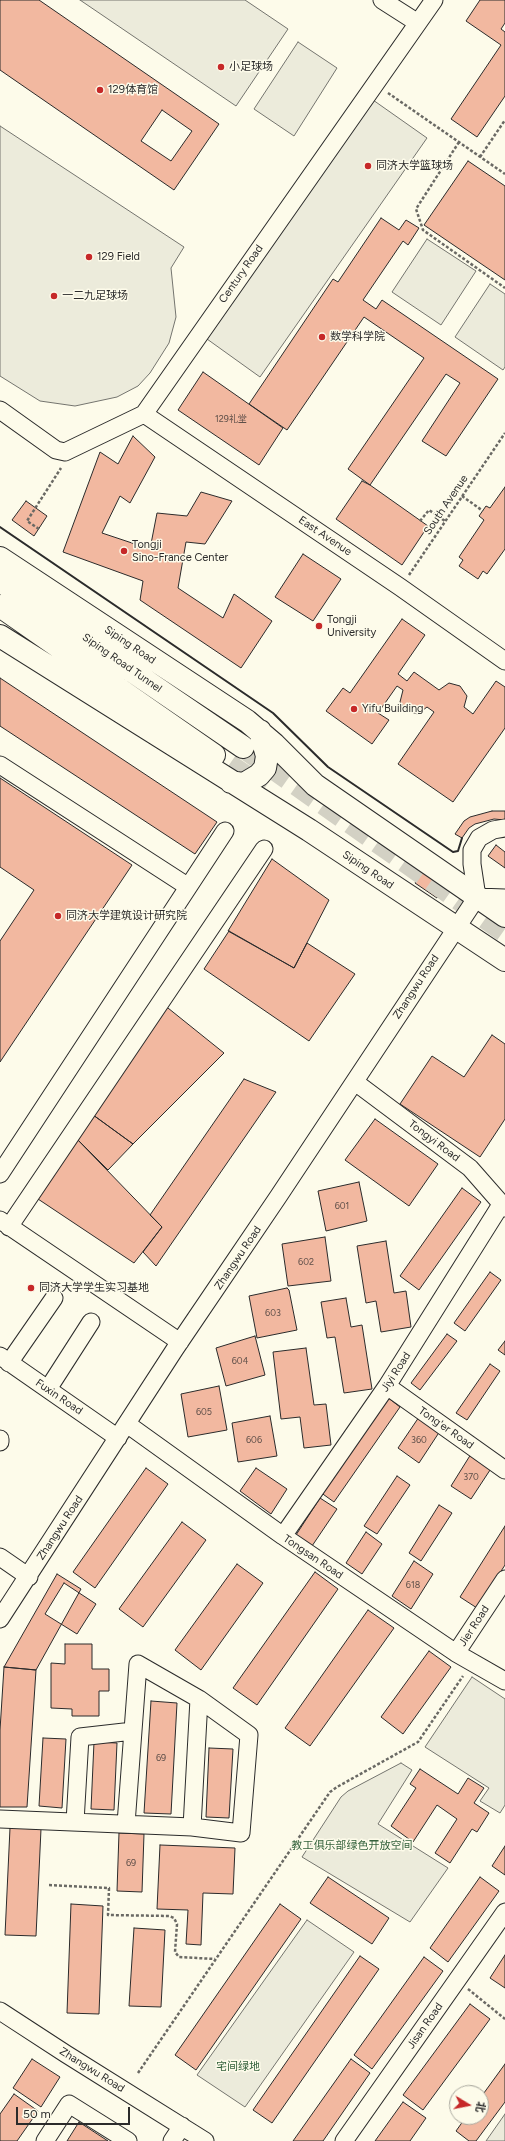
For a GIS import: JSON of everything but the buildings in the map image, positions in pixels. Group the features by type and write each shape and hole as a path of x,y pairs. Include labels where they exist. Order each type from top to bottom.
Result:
{"main road":[{"name":"Siping Road","path":"0,558 260,731 314,785 505,916"},
{"name":"Siping Road Tunnel","path":"0,580 243,747"},
{"name":"Siping Road Tunnel","path":"0,606 230,773"},
{"name":"Siping Road","path":"0,636 230,773 309,830 505,960"},
{"path":"230,773 244,784 259,775 265,768 267,756 260,731"}],"street":[{"path":"382,0 418,23"},
{"name":"Century Road","path":"65,452 144,414 434,0"},
{"path":"0,410 56,450 65,452"},
{"name":"East Avenue","path":"144,414 400,587 505,661"},
{"path":"0,765 187,886"},
{"path":"505,828 493,830 479,838 472,850 472,864 477,897 505,898"},
{"path":"0,1174 187,886 225,831"},
{"path":"180,1342 5,1223 264,849"},
{"name":"Zhangwu Road","path":"0,1619 29,1577 180,1342 355,1082 455,928 477,897"},
{"name":"Tongyi Road","path":"355,1082 470,1168 503,1206"},
{"name":"Jiyi Road","path":"283,1536 387,1386 503,1206"},
{"path":"5,1360 54,1298"},
{"path":"48,1389 91,1322"},
{"name":"Fuxin Road","path":"5,1360 48,1389 123,1431"},
{"name":"Tong'er Road","path":"387,1386 505,1470"},
{"name":"Tongsan Road","path":"123,1431 283,1536 456,1653 505,1681"},
{"path":"0,1439 2,1440 0,1442"},
{"path":"0,1557 29,1577"},
{"name":"Jier Road","path":"456,1653 505,1579"},
{"path":"0,1818 74,1822 192,1827 242,1833 250,1735 199,1699 138,1664 126,1824"},
{"path":"192,1827 199,1699"},
{"path":"74,1822 80,1737 133,1731"},
{"name":"Jisan Road","path":"344,2141 505,1912"},
{"name":"Zhangwu Road","path":"0,2011 205,2141"},
{"path":"45,2141 69,2104 126,2140"},
{"path":"172,2141 182,2126"}],"path":[{"path":"375,84 505,174"},
{"path":"480,157 505,120"},
{"path":"459,142 416,209 423,230 505,288"},
{"name":"South Avenue","path":"400,587 505,433"},
{"path":"39,529 28,521 58,474 65,452"},
{"path":"462,496 483,511"},
{"path":"420,521 429,510 445,521"},
{"path":"138,2073 330,1792 336,1787 418,1742 473,1662"},
{"path":"49,1885 109,1888 108,1914 169,1916 174,1918 177,1924 175,1952 179,1957 216,1959"},
{"path":"457,1980 505,2019"}],"green space":[{"name":"小足球场","path":"80,0 245,0 288,29 236,106"},
{"path":"298,42 337,68 294,136 254,109"},
{"path":"373,100 427,138 260,377 207,339"},
{"name":"129 Field","path":"0,126 184,247 171,268 176,317 169,343 150,373 138,386 117,397 75,406 40,401 0,376"},
{"path":"427,239 476,271 441,325 392,292"},
{"path":"490,284 505,294 505,367 503,370 455,337"},
{"path":"472,1677 505,1699 505,1805 500,1813 480,1801 489,1788 425,1747"},
{"name":"教工俱乐部绿色开放空间","path":"401,1763 412,1770 378,1824 448,1868 410,1922 302,1857 341,1797 348,1791"},
{"name":"宅间绿地","path":"307,1920 354,1952 245,2107 197,2075"},
{"path":"505,2114 505,2141 486,2141"}],"tunnel":[{"path":"243,747 505,932"},
{"path":"229,765 264,789"}],"wall":[{"path":"0,527 273,713 328,767 453,852 458,851 462,838"}],"place":[{"name":"小足球场","path":"221,67"},
{"name":"129体育馆","path":"100,90"},
{"name":"同济大学篮球场","path":"368,166"},
{"name":"129 Field","path":"89,257"},
{"name":"一二九足球场","path":"54,296"},
{"name":"数学科学院","path":"322,337"},
{"name":"Tongji Sino-France Center","path":"124,551"},
{"name":"Tongji University","path":"319,626"},
{"name":"Yifu Building","path":"354,709"},
{"name":"同济大学建筑设计研究院","path":"58,916"},
{"name":"同济大学学生实习基地","path":"31,1288"}]}
